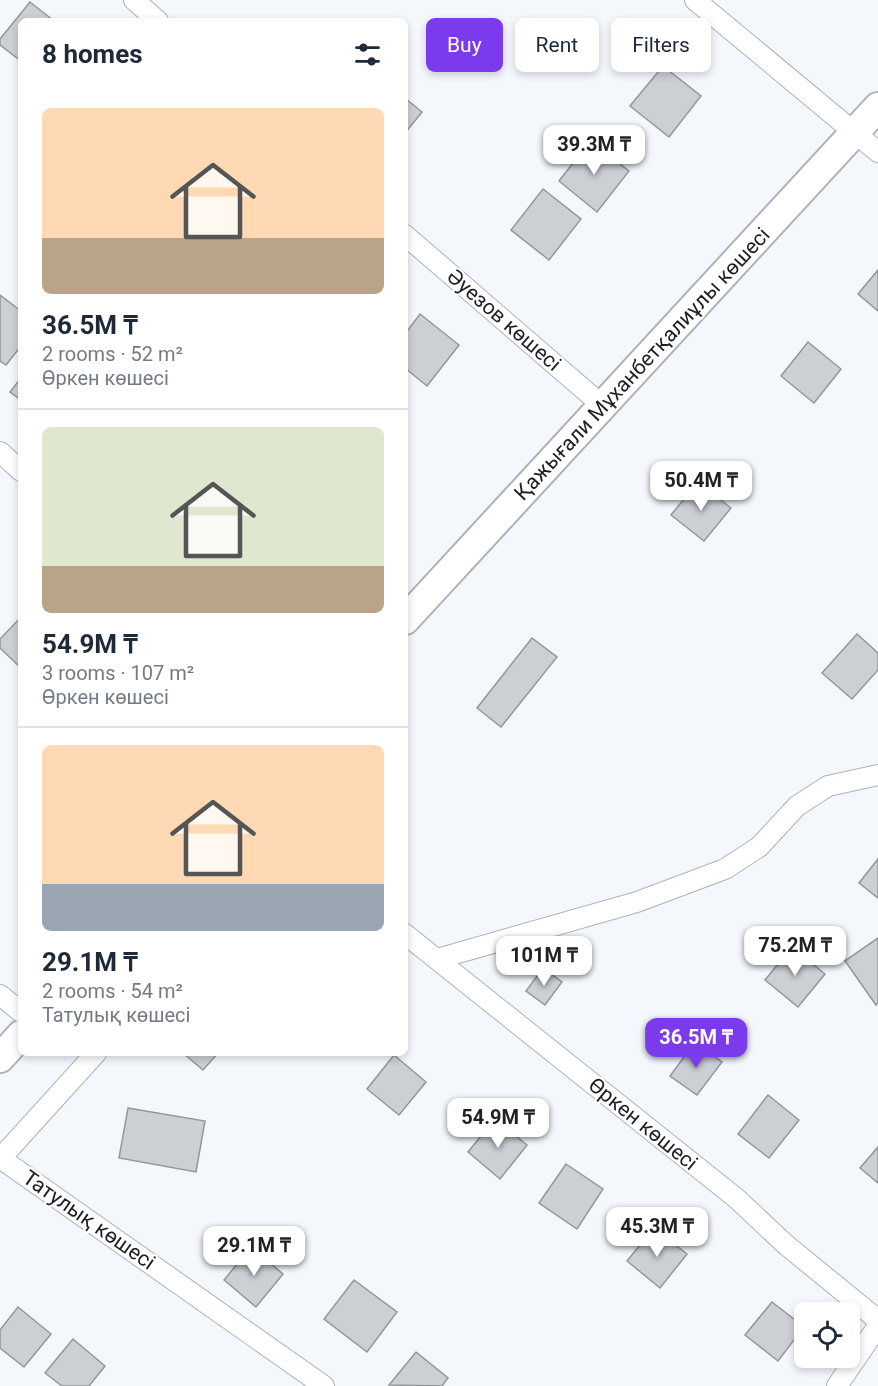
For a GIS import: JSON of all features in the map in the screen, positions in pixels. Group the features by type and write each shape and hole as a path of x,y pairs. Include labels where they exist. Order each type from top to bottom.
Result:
{"street":[{"path":"134,0 155,18"},
{"path":"695,0 878,152"},
{"name":"Қажығали Мұханбетқалиұлы көшесі","path":"408,617 878,107"},
{"name":"Әуезов көшесі","path":"408,238 603,406"},
{"path":"0,452 18,468"},
{"path":"437,959 637,902 725,869 759,847 797,806 828,786 878,775"},
{"name":"Өркен көшесі","path":"408,936 736,1198 785,1244 878,1320"},
{"path":"0,995 18,1010"},
{"path":"0,1058 18,1038"},
{"path":"0,1158 93,1056"},
{"name":"Татулық көшесі","path":"0,1158 324,1386"},
{"path":"837,1386 878,1326"}],"building":[{"path":"30,2 50,18 18,18 18,59 0,45 0,39"},
{"path":"658,72 671,72 701,96 669,137 630,106"},
{"path":"408,100 422,112 408,129"},
{"path":"590,141 629,171 597,212 559,181"},
{"path":"543,189 581,219 549,260 511,230"},
{"path":"878,270 878,311 858,294"},
{"path":"0,295 18,309 18,350 6,365 0,361"},
{"path":"420,314 459,345 427,386 408,370 408,330"},
{"path":"808,342 841,369 814,403 781,376"},
{"path":"18,382 18,398 10,392"},
{"path":"698,482 731,508 704,541 671,515"},
{"path":"18,620 18,665 0,648 0,639"},
{"path":"857,634 878,653 878,670 852,699 822,673"},
{"path":"532,638 557,657 501,727 477,708"},
{"path":"878,859 878,898 859,883"},
{"path":"878,938 878,1003 876,1005 845,961"},
{"path":"792,947 825,974 798,1007 765,980"},
{"path":"543,968 562,982 545,1005 526,991"},
{"path":"695,1042 722,1062 697,1095 670,1076"},
{"path":"187,1056 215,1056 203,1070"},
{"path":"393,1056 426,1082 399,1115 367,1089"},
{"path":"768,1095 799,1120 769,1158 738,1134"},
{"path":"128,1108 205,1121 196,1172 119,1158"},
{"path":"495,1119 527,1145 500,1179 468,1152"},
{"path":"878,1147 878,1183 860,1168"},
{"path":"566,1164 603,1189 577,1229 539,1203"},
{"path":"654,1228 687,1254 660,1288 627,1261"},
{"path":"251,1247 283,1274 256,1307 224,1280"},
{"path":"354,1280 397,1312 367,1352 324,1319"},
{"path":"772,1302 794,1319 794,1340 778,1361 745,1335"},
{"path":"18,1307 51,1334 24,1367 0,1348 0,1330"},
{"path":"73,1339 105,1366 89,1386 62,1386 45,1373"},
{"path":"416,1352 448,1378 442,1386 389,1385"}]}
